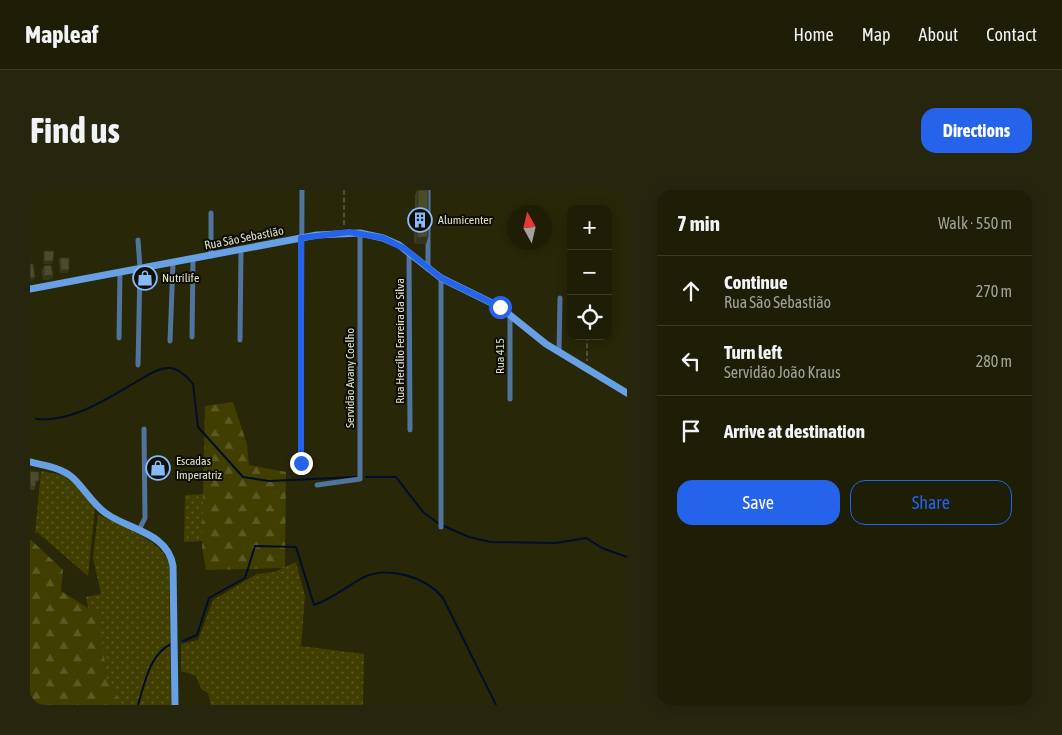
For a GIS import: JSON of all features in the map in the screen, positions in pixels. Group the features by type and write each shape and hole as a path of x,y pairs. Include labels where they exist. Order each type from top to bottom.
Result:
{"main road":[{"name":"Rua São Sebastião","path":"30,289 301,238 360,233 392,241 441,278 488,300 510,314 559,352 627,393"},
{"path":"30,462 70,476 102,511 163,544 172,561 175,705"}],"street":[{"path":"301,463 302,190"},
{"path":"428,190 428,269"},
{"path":"211,214 211,256"},
{"name":"Servidão Avany Coelho","path":"317,485 360,479 360,233"},
{"path":"138,240 140,268 138,365"},
{"path":"240,340 241,250"},
{"name":"Rua Hercílio Ferreira da Silva","path":"409,252 410,430"},
{"path":"192,337 193,259"},
{"path":"170,341 172,262"},
{"path":"118,338 120,272"},
{"path":"441,278 441,527"},
{"path":"559,352 560,298"},
{"name":"Rua 415","path":"510,314 510,399"},
{"path":"139,530 145,518 144,430"}],"path":[{"path":"344,190 344,233"},
{"path":"587,340 587,369"}],"green space":[{"path":"233,402 247,444 249,465 286,472 285,568 206,570 202,547 205,406"},
{"path":"41,471 63,475 79,489 95,508 88,576 37,532 35,534"},
{"path":"206,494 203,541 184,542 185,495"},
{"path":"98,514 147,539 169,561 171,705 118,705 105,695 86,597 101,594 93,558"},
{"path":"30,539 63,570 61,591 99,615 107,681 123,705 30,705"},
{"path":"296,562 305,596 301,646 364,654 363,705 211,705 208,693 201,689 196,676 181,671 181,644 198,640 213,600 257,574 274,572"}],"building":[{"name":"Alumicenter","path":"418,190 428,190 428,237 417,238"},
{"path":"44,251 54,251 53,261 44,261"},
{"path":"60,258 69,258 69,270 61,270"},
{"path":"30,264 33,264 35,277 30,278"},
{"path":"51,265 53,275 44,276 44,266"},
{"path":"151,460 167,461 167,473 149,474"},
{"path":"30,471 39,472 39,481 36,481 35,487 30,486"}],"waterway":[{"path":"36,419 49,419 75,414 101,402 155,371 171,368 182,373 193,384 198,427 243,477 269,481 356,477"},
{"path":"366,477 396,477 423,512 439,524"},
{"path":"444,526 469,537 491,542 556,543 586,538 602,548 627,557"},
{"path":"183,641 197,635 209,598 245,578 255,546 296,547 314,605 372,574 395,573 406,575 427,584 436,591 443,598 496,705"},
{"path":"138,705 153,662 171,644"}],"place":[{"name":"Alumicenter","path":"420,220"},
{"name":"Nutrilife","path":"145,278"},
{"name":"Escadas Imperatriz","path":"158,468"}],"route":[{"path":"301,463 301,238 328,233 349,232 372,235 392,241 449,283 500,307"}]}
